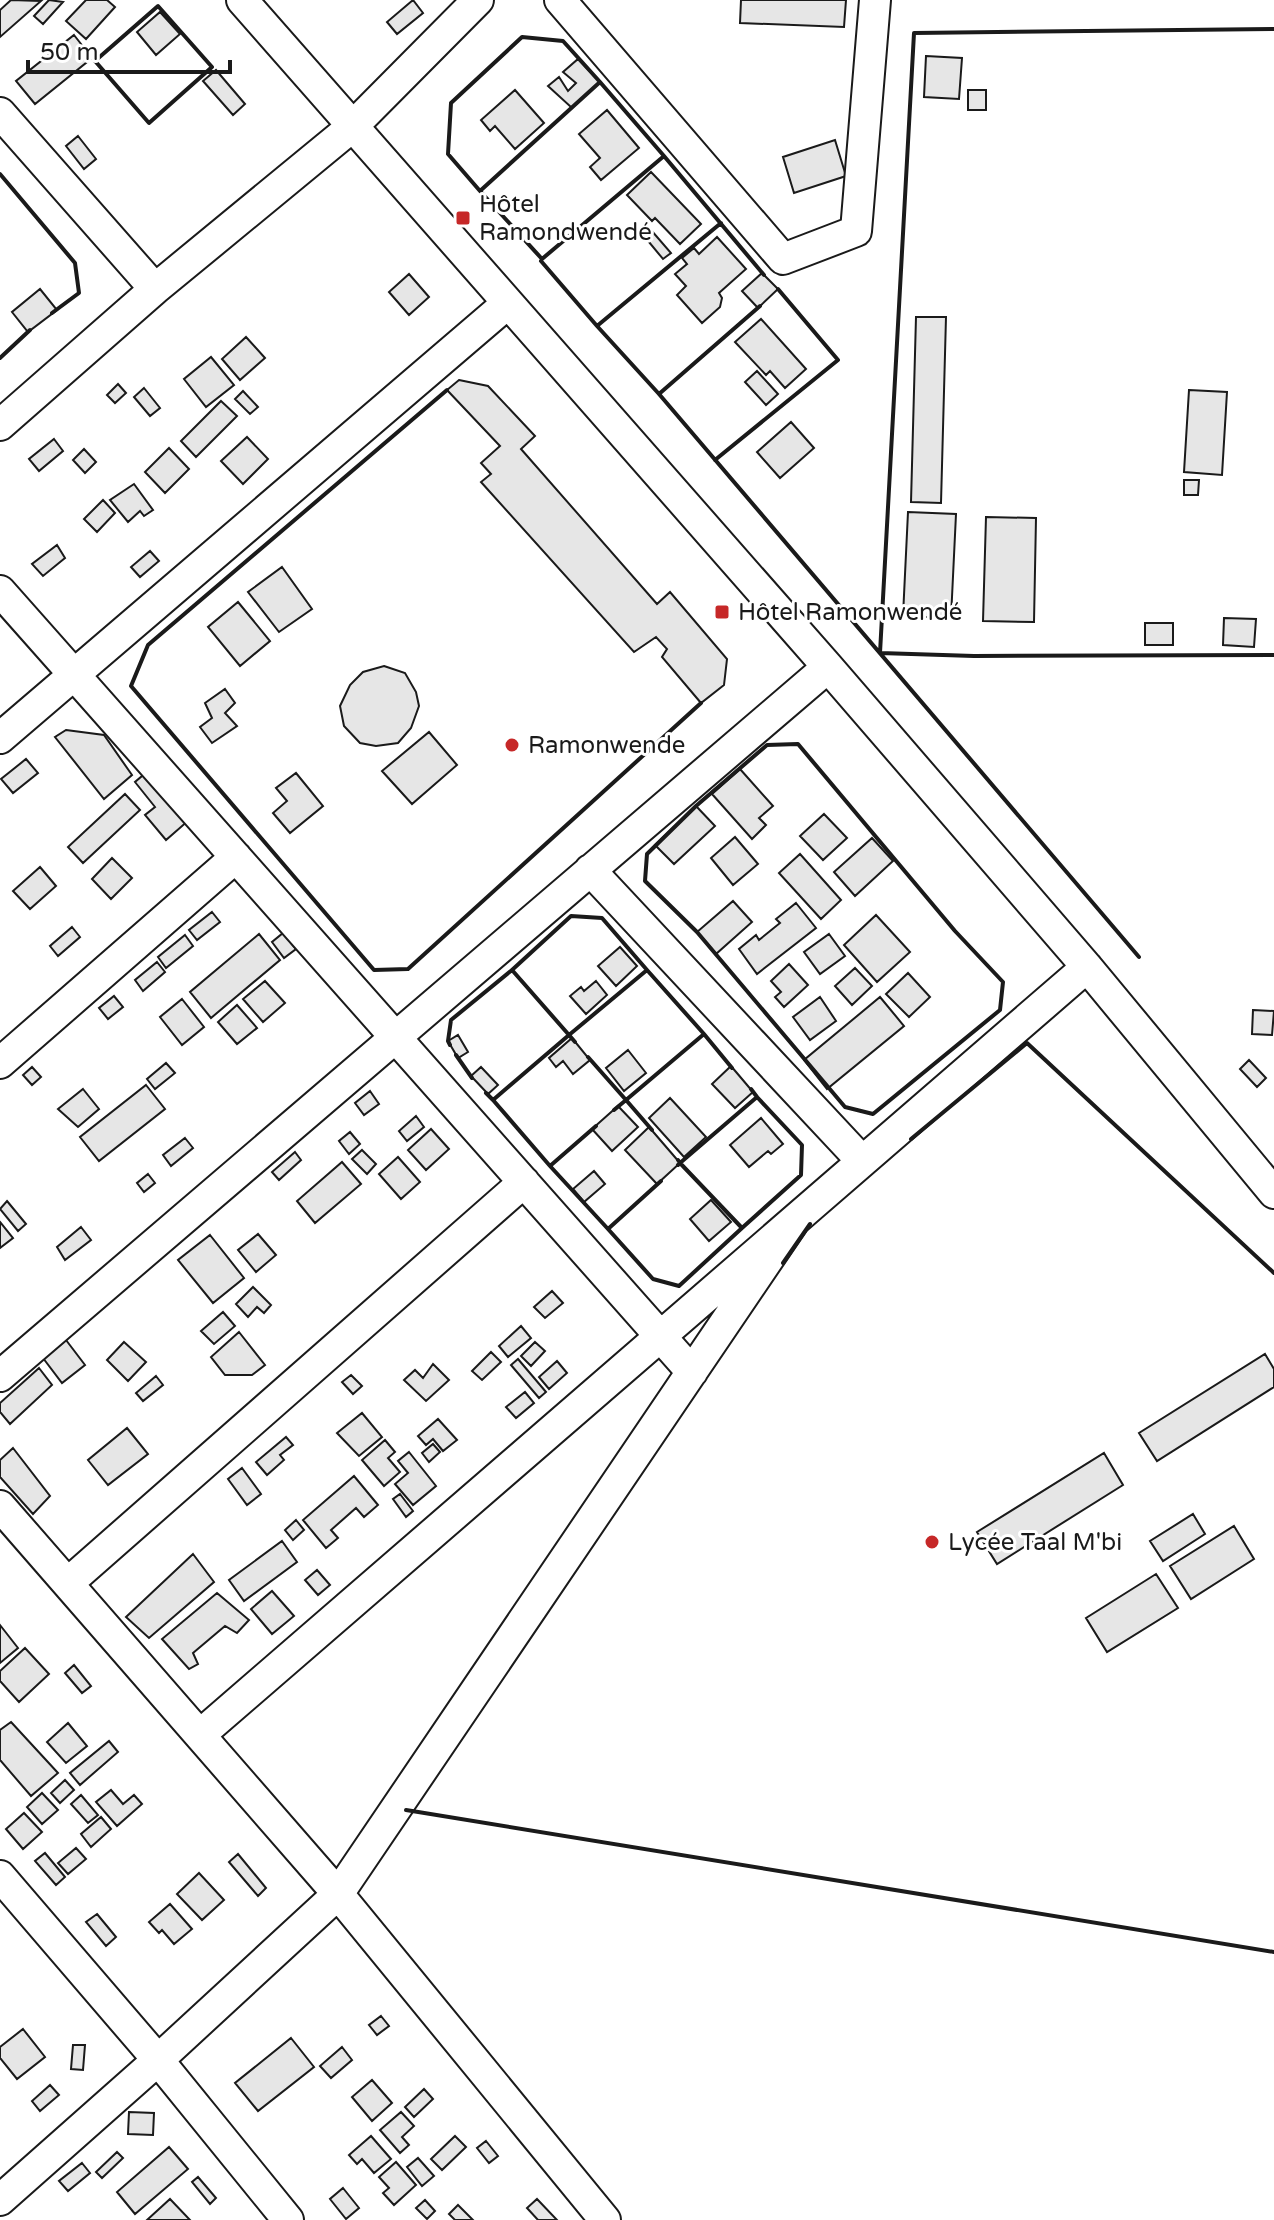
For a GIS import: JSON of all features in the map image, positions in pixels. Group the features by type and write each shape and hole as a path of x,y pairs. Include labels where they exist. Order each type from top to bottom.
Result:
{"street":[{"path":"242,0 828,667 1087,967 1260,1180 1274,1193"},
{"path":"0,425 155,289 353,126 478,0"},
{"path":"560,0 783,259 856,231 875,0"},
{"path":"0,113 155,289"},
{"path":"0,738 508,303"},
{"path":"0,591 692,1372"},
{"path":"0,1376 828,667"},
{"path":"0,1063 236,857"},
{"path":"590,870 862,1161"},
{"path":"201,1734 1087,967"},
{"path":"68,1583 524,1182"},
{"path":"0,2200 338,1894 794,1221"},
{"path":"0,1506 338,1894 605,2220"},
{"path":"0,1876 158,2060 288,2220"}],"building":[{"path":"11,0 41,1 0,37 0,10"},
{"path":"49,0 63,2 43,24 34,16"},
{"path":"86,0 107,0 115,7 86,39 66,21"},
{"path":"413,0 423,13 397,34 387,22"},
{"path":"741,0 846,0 844,27 740,23"},
{"path":"160,12 180,34 156,55 137,32"},
{"path":"74,35 92,58 35,104 16,81"},
{"path":"926,56 962,58 959,99 924,97"},
{"path":"578,59 600,82 572,108 548,86 559,77 568,91 576,83 563,72"},
{"path":"216,70 245,104 233,115 203,81"},
{"path":"515,90 544,123 515,149 495,126 490,131 481,120"},
{"path":"968,90 986,90 986,110 968,110"},
{"path":"607,110 639,148 601,180 590,167 600,158 579,134"},
{"path":"78,136 96,159 84,169 66,146"},
{"path":"835,140 846,176 794,193 783,157"},
{"path":"651,172 701,224 680,244 627,195"},
{"path":"651,230 671,253 663,259 644,236"},
{"path":"717,237 746,269 719,293 722,298 720,307 702,323 677,295 686,286 675,274 687,264 682,258 694,248 699,254"},
{"path":"762,273 778,289 758,308 742,291"},
{"path":"409,274 429,297 409,315 389,292"},
{"path":"40,289 57,310 28,332 12,312"},
{"path":"916,317 946,317 941,503 911,502"},
{"path":"761,319 806,369 785,388 770,371 766,375 735,342"},
{"path":"246,337 265,358 240,380 222,359"},
{"path":"211,357 234,385 206,407 184,379"},
{"path":"757,371 778,394 766,405 745,382"},
{"path":"459,380 488,386 535,436 521,449 657,604 670,592 727,659 724,685 701,703 662,657 667,649 656,637 634,652 481,482 491,474 481,463 500,446 447,390"},
{"path":"118,384 126,393 115,403 107,395"},
{"path":"144,388 160,408 150,416 134,397"},
{"path":"1189,390 1227,392 1222,475 1184,472"},
{"path":"243,391 258,407 250,414 235,399"},
{"path":"221,401 237,416 196,457 181,441"},
{"path":"791,422 814,448 780,478 757,452"},
{"path":"247,437 268,459 243,484 221,461"},
{"path":"54,439 63,451 39,471 29,459"},
{"path":"169,448 189,469 165,493 145,472"},
{"path":"84,449 96,462 85,473 73,460"},
{"path":"1184,480 1199,480 1198,495 1184,495"},
{"path":"134,484 153,510 144,516 140,511 128,522 110,500"},
{"path":"103,500 115,513 97,532 84,519"},
{"path":"908,512 956,514 951,618 903,616"},
{"path":"986,517 1036,518 1034,622 983,621"},
{"path":"57,545 65,558 43,576 32,564"},
{"path":"150,551 159,561 140,577 131,567"},
{"path":"282,567 312,609 279,632 248,592"},
{"path":"238,602 270,641 240,666 208,627"},
{"path":"1224,618 1256,619 1254,647 1223,645"},
{"path":"1145,623 1173,623 1173,645 1145,645"},
{"path":"384,666 405,673 416,692 419,706 411,728 398,743 376,746 360,743 344,726 340,706 350,685 363,672"},
{"path":"225,689 235,703 225,713 237,726 212,743 200,727 212,718 205,703"},
{"path":"66,730 104,735 132,775 104,799 55,737"},
{"path":"429,732 457,765 412,804 382,771"},
{"path":"26,759 38,773 13,793 1,779"},
{"path":"740,769 773,806 759,818 766,825 752,839 712,794"},
{"path":"148,771 189,820 166,840 145,815 155,807 135,782"},
{"path":"296,773 323,806 290,833 273,813 287,801 276,788"},
{"path":"125,794 140,810 83,863 68,847"},
{"path":"696,806 715,826 674,864 655,845"},
{"path":"824,814 847,838 823,860 800,836"},
{"path":"735,837 758,864 733,885 711,858"},
{"path":"872,838 893,861 855,896 834,872"},
{"path":"800,854 841,900 821,919 779,873"},
{"path":"112,858 132,878 111,899 92,879"},
{"path":"40,867 56,886 30,909 13,891"},
{"path":"733,901 752,922 716,954 697,932"},
{"path":"796,903 816,928 757,974 739,949 756,935 759,940 780,923 776,919"},
{"path":"212,912 220,922 197,940 189,930"},
{"path":"876,915 910,952 877,982 844,945"},
{"path":"72,927 80,937 58,956 50,946"},
{"path":"283,933 296,949 284,958 272,942"},
{"path":"259,934 280,960 211,1018 190,992"},
{"path":"829,934 845,956 820,974 804,952"},
{"path":"185,935 193,946 166,968 158,957"},
{"path":"620,947 637,966 616,986 598,966"},
{"path":"157,962 165,972 143,991 135,980"},
{"path":"789,964 808,985 784,1007 775,997 781,992 771,981"},
{"path":"855,968 872,986 852,1005 835,986"},
{"path":"908,973 930,997 909,1017 886,994"},
{"path":"265,981 285,1003 263,1022 243,999"},
{"path":"596,981 607,995 586,1014 570,996 581,987 584,991"},
{"path":"114,996 123,1007 108,1019 99,1008"},
{"path":"820,997 836,1021 810,1040 793,1017"},
{"path":"880,997 904,1026 827,1089 804,1060"},
{"path":"182,999 204,1027 182,1045 160,1017"},
{"path":"237,1005 257,1028 237,1044 218,1022"},
{"path":"1253,1010 1274,1011 1272,1035 1252,1034"},
{"path":"458,1035 468,1052 458,1058 448,1041"},
{"path":"572,1038 590,1060 573,1074 563,1061 556,1067 549,1058"},
{"path":"628,1050 646,1073 624,1091 606,1068"},
{"path":"1249,1060 1266,1078 1257,1087 1240,1069"},
{"path":"166,1063 175,1073 155,1089 147,1079"},
{"path":"731,1066 753,1092 735,1108 712,1084"},
{"path":"32,1067 41,1077 32,1085 23,1075"},
{"path":"481,1067 498,1085 488,1094 471,1076"},
{"path":"146,1085 165,1109 99,1161 80,1137"},
{"path":"83,1089 99,1109 78,1127 58,1109"},
{"path":"370,1091 379,1104 364,1115 355,1103"},
{"path":"670,1098 706,1137 684,1157 649,1118"},
{"path":"618,1106 638,1127 612,1151 592,1129"},
{"path":"416,1116 424,1127 407,1141 399,1131"},
{"path":"761,1118 783,1144 771,1154 768,1151 749,1167 730,1145"},
{"path":"649,1127 680,1163 657,1184 625,1150"},
{"path":"431,1129 449,1149 426,1170 408,1150"},
{"path":"350,1132 360,1144 349,1154 339,1141"},
{"path":"185,1138 193,1148 171,1166 163,1155"},
{"path":"362,1150 376,1164 367,1174 352,1159"},
{"path":"295,1152 301,1160 279,1180 272,1172"},
{"path":"398,1157 420,1182 401,1199 379,1174"},
{"path":"342,1162 361,1184 315,1223 297,1201"},
{"path":"594,1171 605,1184 584,1202 573,1189"},
{"path":"148,1174 155,1183 144,1192 137,1183"},
{"path":"711,1200 731,1222 709,1241 690,1219"},
{"path":"7,1201 26,1224 18,1231 0,1209"},
{"path":"0,1222 13,1238 0,1248"},
{"path":"81,1227 91,1240 65,1260 57,1247"},
{"path":"258,1234 276,1255 256,1272 238,1250"},
{"path":"210,1235 244,1278 213,1303 178,1260"},
{"path":"253,1287 271,1305 264,1313 257,1307 248,1317 236,1304"},
{"path":"552,1291 563,1303 545,1318 534,1307"},
{"path":"223,1312 235,1326 214,1344 201,1331"},
{"path":"521,1326 531,1338 508,1357 499,1346"},
{"path":"239,1332 265,1365 252,1375 225,1375 211,1357"},
{"path":"66,1340 85,1365 62,1383 43,1358"},
{"path":"124,1342 146,1362 128,1381 107,1360"},
{"path":"535,1342 545,1351 531,1366 521,1356"},
{"path":"491,1352 501,1362 482,1380 472,1371"},
{"path":"1265,1354 1274,1369 1274,1387 1157,1461 1139,1433"},
{"path":"518,1359 546,1392 539,1398 511,1365"},
{"path":"557,1361 567,1373 549,1389 539,1377"},
{"path":"433,1364 449,1380 426,1401 404,1380 415,1370 423,1378"},
{"path":"39,1368 52,1385 10,1424 0,1412 0,1403"},
{"path":"351,1375 362,1386 353,1394 342,1382"},
{"path":"156,1376 163,1385 143,1401 136,1393"},
{"path":"525,1392 534,1403 516,1418 506,1407"},
{"path":"362,1413 382,1437 359,1456 337,1433"},
{"path":"438,1419 457,1440 443,1451 433,1439 426,1445 418,1436"},
{"path":"127,1428 148,1454 108,1485 88,1460"},
{"path":"286,1437 293,1445 280,1455 284,1460 267,1475 256,1462"},
{"path":"385,1440 395,1452 388,1458 400,1472 384,1486 362,1460"},
{"path":"433,1444 440,1452 429,1462 422,1453"},
{"path":"13,1448 50,1496 33,1514 0,1477 0,1460"},
{"path":"409,1452 436,1486 413,1505 395,1484 408,1473 398,1461"},
{"path":"1104,1453 1123,1485 997,1564 977,1532"},
{"path":"242,1468 261,1494 247,1505 228,1479"},
{"path":"354,1476 378,1505 364,1517 356,1508 331,1530 338,1538 326,1548 303,1520"},
{"path":"400,1494 413,1511 406,1517 393,1499"},
{"path":"1193,1514 1205,1534 1163,1561 1150,1541"},
{"path":"296,1520 304,1530 293,1540 285,1530"},
{"path":"1234,1526 1254,1559 1191,1599 1170,1566"},
{"path":"282,1541 297,1562 244,1601 229,1580"},
{"path":"193,1554 214,1582 149,1638 126,1617"},
{"path":"317,1570 330,1585 318,1595 305,1580"},
{"path":"1156,1574 1178,1608 1107,1652 1086,1618"},
{"path":"272,1591 294,1616 272,1634 251,1609"},
{"path":"217,1593 249,1620 237,1633 225,1626 193,1653 198,1664 189,1669 162,1639"},
{"path":"0,1625 18,1648 0,1663"},
{"path":"25,1648 49,1674 19,1702 0,1681 0,1671"},
{"path":"74,1665 91,1686 82,1693 65,1673"},
{"path":"11,1722 58,1773 31,1796 0,1760 0,1730"},
{"path":"68,1723 87,1746 66,1763 47,1742"},
{"path":"109,1741 118,1752 80,1785 70,1773"},
{"path":"65,1780 74,1790 60,1803 51,1793"},
{"path":"111,1790 123,1804 134,1795 142,1804 117,1826 96,1802"},
{"path":"42,1793 58,1810 42,1824 27,1807"},
{"path":"81,1795 98,1815 88,1823 71,1804"},
{"path":"24,1813 42,1832 23,1849 6,1829"},
{"path":"101,1817 111,1829 91,1847 81,1834"},
{"path":"76,1848 86,1859 68,1874 58,1863"},
{"path":"45,1853 65,1877 56,1885 35,1861"},
{"path":"238,1854 266,1888 258,1896 229,1862"},
{"path":"199,1873 224,1900 202,1920 177,1894"},
{"path":"170,1904 192,1929 174,1944 162,1930 159,1933 149,1922"},
{"path":"97,1914 116,1937 106,1946 86,1922"},
{"path":"381,2016 389,2026 377,2035 369,2025"},
{"path":"23,2029 45,2057 17,2079 0,2058 0,2047"},
{"path":"291,2038 314,2067 258,2111 235,2083"},
{"path":"73,2045 85,2045 83,2070 71,2069"},
{"path":"342,2047 352,2060 331,2078 320,2066"},
{"path":"372,2080 392,2103 372,2121 352,2097"},
{"path":"50,2085 59,2095 40,2111 32,2101"},
{"path":"424,2089 433,2099 414,2117 405,2107"},
{"path":"129,2112 154,2113 153,2135 128,2134"},
{"path":"401,2112 414,2126 402,2137 409,2145 400,2153 380,2130"},
{"path":"371,2136 391,2159 374,2173 362,2159 357,2164 349,2155"},
{"path":"455,2136 466,2147 442,2170 431,2159"},
{"path":"486,2141 498,2156 489,2163 477,2148"},
{"path":"169,2147 188,2169 135,2214 117,2192"},
{"path":"117,2152 123,2158 102,2178 96,2172"},
{"path":"418,2158 434,2176 422,2186 407,2167"},
{"path":"396,2162 416,2185 394,2205 383,2193 389,2188 379,2177"},
{"path":"82,2163 90,2173 68,2191 59,2181"},
{"path":"198,2177 216,2198 210,2204 192,2182"},
{"path":"343,2188 359,2208 346,2219 330,2199"},
{"path":"170,2199 190,2220 147,2220"},
{"path":"537,2199 557,2220 538,2220 527,2208"},
{"path":"425,2200 435,2211 427,2219 416,2208"},
{"path":"458,2205 473,2220 455,2220 449,2214"}],"wall":[{"path":"158,6 212,67 149,123 95,61 158,6"},
{"path":"1274,29 914,33 880,653 974,656 1274,655"},
{"path":"522,37 563,41 600,82 480,191 448,154 451,103 522,37"},
{"path":"480,191 542,259 664,156 600,82"},
{"path":"664,156 764,275"},
{"path":"0,174 75,263 79,293 52,313"},
{"path":"721,223 597,326 659,394 760,306"},
{"path":"541,261 597,326"},
{"path":"715,460 838,360 778,289"},
{"path":"0,358 30,330"},
{"path":"447,390 148,645 131,686 374,970 408,969 701,703"},
{"path":"659,394 1139,957"},
{"path":"798,744 955,931 1003,982 1000,1010 873,1114 845,1107 697,932 645,881 647,854 696,806 767,745 798,744"},
{"path":"571,916 602,918 647,970 569,1035 512,970 571,916"},
{"path":"450,1045 451,1020 512,970"},
{"path":"647,970 704,1034 626,1100 652,1130"},
{"path":"704,1034 732,1068"},
{"path":"486,1093 493,1100 569,1035 575,1042"},
{"path":"911,1139 1027,1043 1274,1273"},
{"path":"456,1055 472,1078"},
{"path":"588,1057 626,1100 614,1110"},
{"path":"678,1160 680,1163 757,1097 751,1089"},
{"path":"742,1228 801,1175 802,1145 757,1097"},
{"path":"493,1100 550,1166 596,1126"},
{"path":"608,1229 653,1279 679,1286 742,1228 680,1163 678,1165"},
{"path":"550,1166 608,1229 661,1181"},
{"path":"783,1263 810,1224"},
{"path":"406,1810 1274,1952"}],"place":[{"name":"Hôtel Ramondwendé","path":"463,218"},
{"name":"Hôtel Ramonwendé","path":"722,612"},
{"name":"Ramonwende","path":"512,745"},
{"name":"Lycée Taal M'bi","path":"932,1542"}]}
